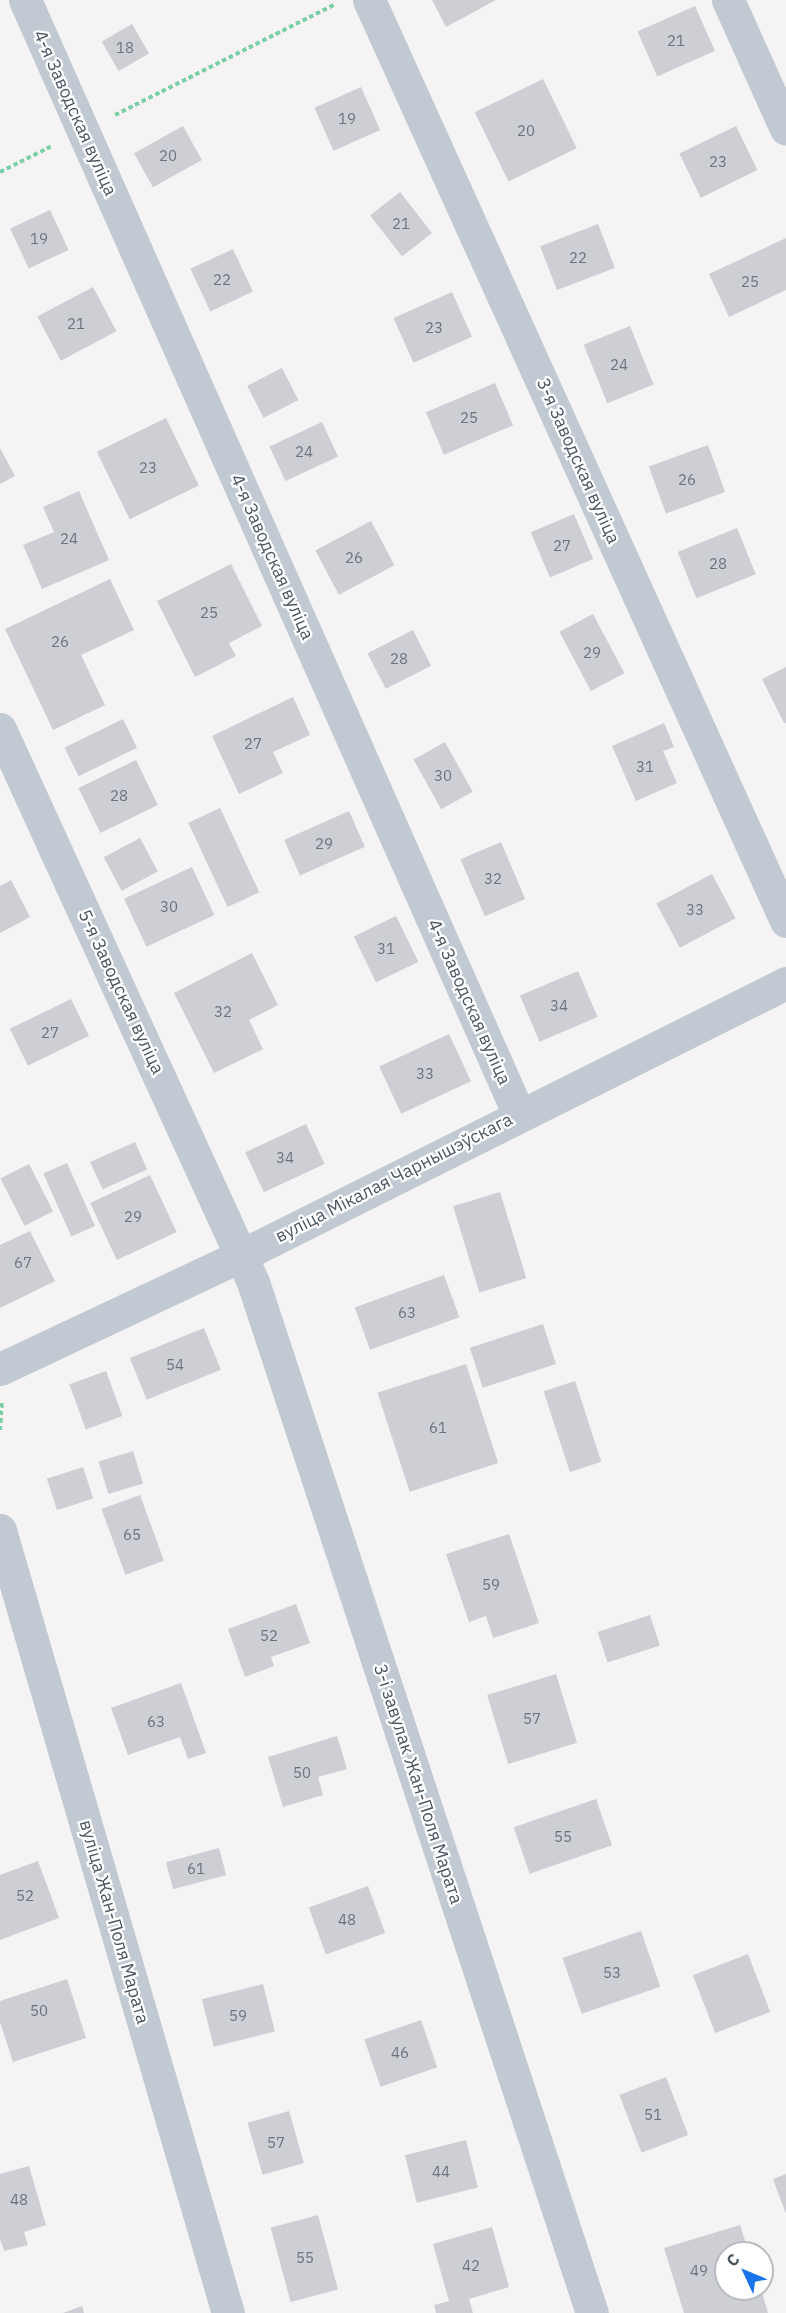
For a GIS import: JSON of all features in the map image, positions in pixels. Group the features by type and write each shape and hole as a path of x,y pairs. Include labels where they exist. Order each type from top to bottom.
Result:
{"street":[{"name":"4-я Заводская вуліца","path":"25,0 519,1115"},
{"name":"3-я Заводская вуліца","path":"369,0 786,921"},
{"path":"728,0 786,129"},
{"name":"5-я Заводская вуліца","path":"0,729 242,1255"},
{"name":"вуліца Мікалая Чарнышэўскага","path":"0,1370 242,1255 786,983"},
{"name":"3-і завулак Жан-Поля Марата","path":"242,1255 592,2313"},
{"name":"вуліца Жан-Поля Марата","path":"0,1530 228,2313"}],"path":[{"path":"0,172 345,0"}],"building":[{"path":"432,0 496,0 446,27"},
{"path":"695,6 715,51 657,76 637,32"},
{"path":"132,24 149,53 119,71 102,42"},
{"path":"543,79 577,148 508,182 475,112"},
{"path":"361,87 380,130 334,151 314,108"},
{"path":"183,126 202,160 153,187 134,153"},
{"path":"736,126 757,170 701,198 679,154"},
{"path":"400,192 432,233 402,256 370,215"},
{"path":"50,210 69,250 29,268 10,229"},
{"path":"598,224 615,268 557,290 540,246"},
{"path":"786,238 786,290 729,317 709,274"},
{"path":"233,249 253,292 210,311 190,269"},
{"path":"93,287 116,331 61,361 37,317"},
{"path":"452,292 472,337 413,363 394,318"},
{"path":"630,326 654,384 607,403 584,345"},
{"path":"282,368 298,400 264,418 247,386"},
{"path":"495,383 513,425 444,455 426,412"},
{"path":"166,418 199,485 130,519 97,452"},
{"path":"322,422 338,456 285,481 269,447"},
{"path":"708,445 725,492 666,514 649,467"},
{"path":"0,448 15,476 0,484"},
{"path":"79,491 109,560 42,589 23,545 54,532 43,507"},
{"path":"574,514 593,559 550,577 531,532"},
{"path":"371,521 394,565 339,595 315,551"},
{"path":"737,528 756,574 696,598 678,552"},
{"path":"231,564 262,626 229,643 236,656 195,677 157,601"},
{"path":"110,579 134,630 81,655 105,705 53,730 5,629"},
{"path":"593,614 624,673 591,691 559,632"},
{"path":"413,630 431,666 386,689 368,653"},
{"path":"786,667 786,723 784,723 762,679"},
{"path":"293,697 310,735 273,752 283,773 239,794 212,736"},
{"path":"123,719 137,748 79,776 65,747"},
{"path":"664,723 674,747 663,751 677,783 636,801 612,746"},
{"path":"445,742 473,792 441,809 414,759"},
{"path":"136,760 158,805 100,833 78,788"},
{"path":"220,808 259,892 228,907 188,823"},
{"path":"349,811 365,847 300,876 284,840"},
{"path":"140,838 158,872 122,891 104,857"},
{"path":"501,842 525,899 485,916 460,859"},
{"path":"192,867 214,915 146,947 124,899"},
{"path":"712,874 735,918 680,948 656,904"},
{"path":"11,880 30,917 0,933 0,886"},
{"path":"396,916 418,962 376,982 354,937"},
{"path":"252,953 278,1005 249,1020 263,1049 214,1073 174,993"},
{"path":"578,971 598,1017 540,1042 520,996"},
{"path":"71,999 89,1036 28,1066 10,1029"},
{"path":"449,1034 471,1081 401,1114 379,1067"},
{"path":"306,1124 325,1164 264,1192 245,1152"},
{"path":"135,1142 147,1169 102,1189 90,1162"},
{"path":"67,1163 95,1226 71,1237 43,1174"},
{"path":"29,1164 53,1211 25,1226 0,1179"},
{"path":"150,1175 177,1232 117,1260 90,1203"},
{"path":"500,1192 526,1278 479,1292 453,1206"},
{"path":"30,1231 55,1281 0,1308 0,1245"},
{"path":"444,1275 459,1317 370,1350 355,1307"},
{"path":"543,1324 556,1364 483,1388 470,1348"},
{"path":"204,1328 221,1370 147,1400 130,1358"},
{"path":"466,1364 498,1463 410,1492 378,1393"},
{"path":"106,1371 122,1416 86,1429 69,1384"},
{"path":"575,1381 601,1462 570,1472 544,1391"},
{"path":"133,1451 143,1484 109,1494 99,1462"},
{"path":"83,1467 93,1498 57,1510 47,1479"},
{"path":"140,1495 164,1561 125,1575 101,1509"},
{"path":"509,1534 539,1623 493,1638 486,1616 469,1622 446,1554"},
{"path":"296,1604 310,1643 271,1657 274,1666 245,1677 228,1629"},
{"path":"650,1615 660,1645 608,1662 598,1632"},
{"path":"556,1674 577,1743 508,1764 487,1695"},
{"path":"181,1683 206,1753 188,1759 180,1737 128,1755 111,1708"},
{"path":"337,1736 347,1769 318,1777 323,1795 283,1807 268,1757"},
{"path":"596,1799 612,1845 530,1874 514,1827"},
{"path":"219,1848 226,1875 173,1889 166,1862"},
{"path":"38,1861 59,1918 0,1940 0,1875"},
{"path":"368,1886 385,1933 326,1955 309,1908"},
{"path":"641,1931 660,1987 582,2014 563,1958"},
{"path":"748,1954 770,2012 715,2033 693,1975"},
{"path":"67,1979 86,2038 13,2062 0,2022 0,2001"},
{"path":"263,1984 275,2032 214,2047 202,1999"},
{"path":"421,2020 437,2067 381,2087 364,2040"},
{"path":"666,2077 688,2135 642,2153 619,2095"},
{"path":"289,2111 304,2163 263,2175 248,2123"},
{"path":"466,2140 478,2188 417,2203 405,2155"},
{"path":"29,2166 46,2225 24,2232 28,2245 4,2251 0,2239 0,2174"},
{"path":"786,2174 786,2214 773,2179"},
{"path":"318,2215 338,2289 291,2302 271,2228"},
{"path":"740,2225 745,2241 714,2241 714,2301 764,2301 768,2313 684,2313 664,2248"},
{"path":"492,2227 509,2287 469,2299 473,2313 436,2313 434,2305 449,2301 433,2244"},
{"path":"82,2306 84,2313 63,2313"}]}
